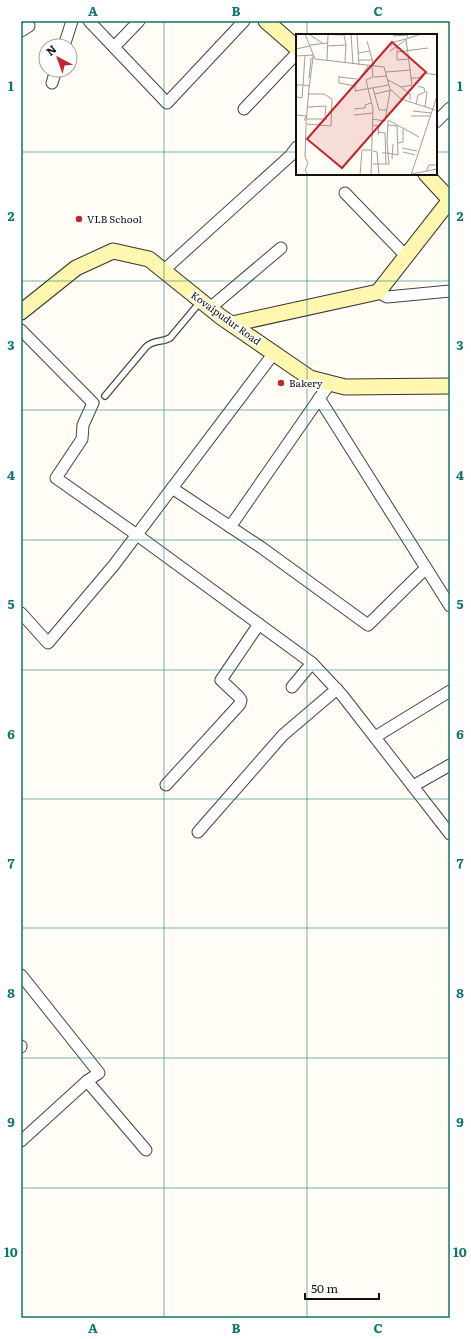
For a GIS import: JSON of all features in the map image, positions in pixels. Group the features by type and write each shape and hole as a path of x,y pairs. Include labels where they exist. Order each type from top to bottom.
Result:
{"main road":[{"path":"266,21 296,47"},
{"path":"232,324 378,292 450,200 427,175"},
{"name":"Kovaipudur Road","path":"22,310 76,268 113,251 148,258 206,305 310,378 345,387 450,386"}],"street":[{"path":"67,38 72,21"},
{"path":"89,21 167,103 244,21"},
{"path":"114,47 139,21"},
{"path":"244,109 296,55"},
{"path":"52,83 54,78"},
{"path":"437,121 450,108"},
{"path":"164,270 290,156 296,148"},
{"path":"345,193 406,256"},
{"path":"206,305 281,248"},
{"path":"378,292 386,297 450,291"},
{"path":"21,330 93,403 83,426 82,439 56,478 137,535 312,663 336,689 375,737 450,834"},
{"path":"21,613 48,643 114,565 274,353"},
{"path":"230,527 330,383"},
{"path":"319,398 450,606"},
{"path":"172,488 368,624 426,568"},
{"path":"166,785 240,704 241,700 239,697 222,680 259,624"},
{"path":"292,687 312,663"},
{"path":"198,832 283,736 336,689"},
{"path":"375,737 450,691"},
{"path":"413,786 450,765"},
{"path":"21,975 99,1073 87,1081 21,1141"},
{"path":"87,1081 146,1150"}],"lane":[{"path":"105,396 146,347 154,341 166,340 170,338 206,305"}],"place":[{"name":"VLB School","path":"79,219"},
{"name":"Bakery","path":"281,383"}]}
